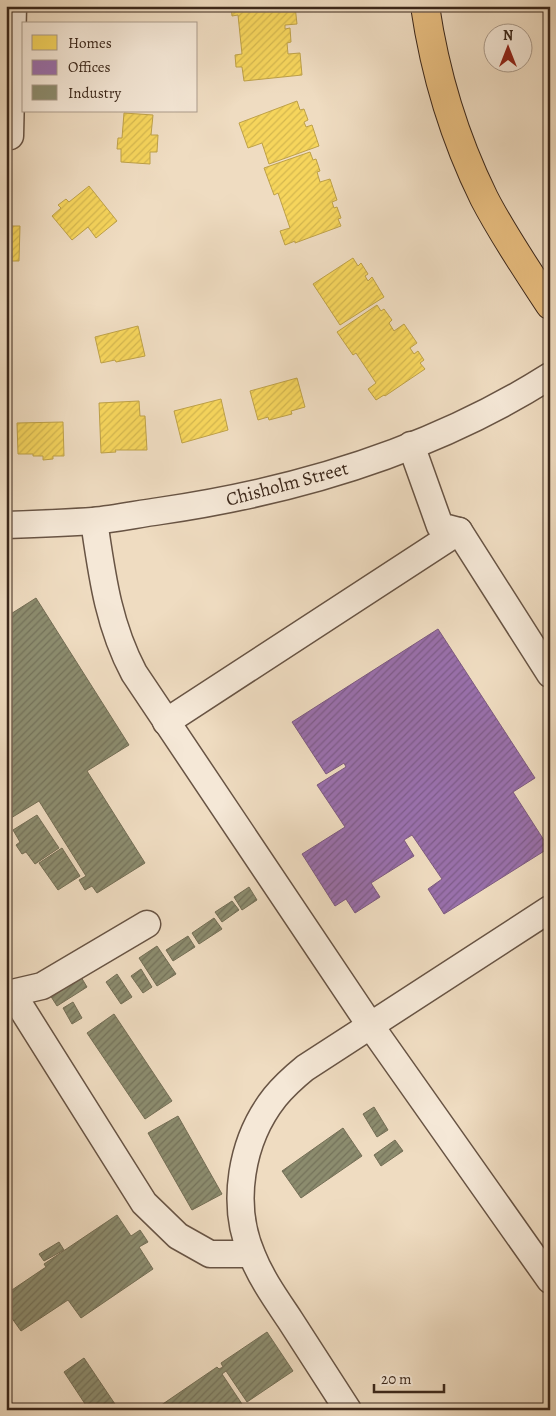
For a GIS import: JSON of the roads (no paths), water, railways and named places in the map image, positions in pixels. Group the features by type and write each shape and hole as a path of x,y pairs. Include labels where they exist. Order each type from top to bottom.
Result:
{"main road":[{"path":"425,6 438,76 449,114 465,157 485,199 508,240 550,305"}],"street":[{"path":"10,136 13,6"},
{"name":"Chisholm Street","path":"6,525 94,521 208,504 260,494 353,467 453,428 494,408 550,376"},
{"path":"411,445 440,526 459,531 550,674"},
{"path":"94,521 108,606 115,631 134,673 370,1025 550,1280"},
{"path":"166,722 459,531"},
{"path":"348,1410 270,1290 251,1254 245,1234 241,1194 242,1174 249,1146 263,1115 275,1097 289,1081 305,1068 550,909"},
{"path":"147,924 42,986 9,993 144,1203 178,1236 210,1254 251,1254"}]}
